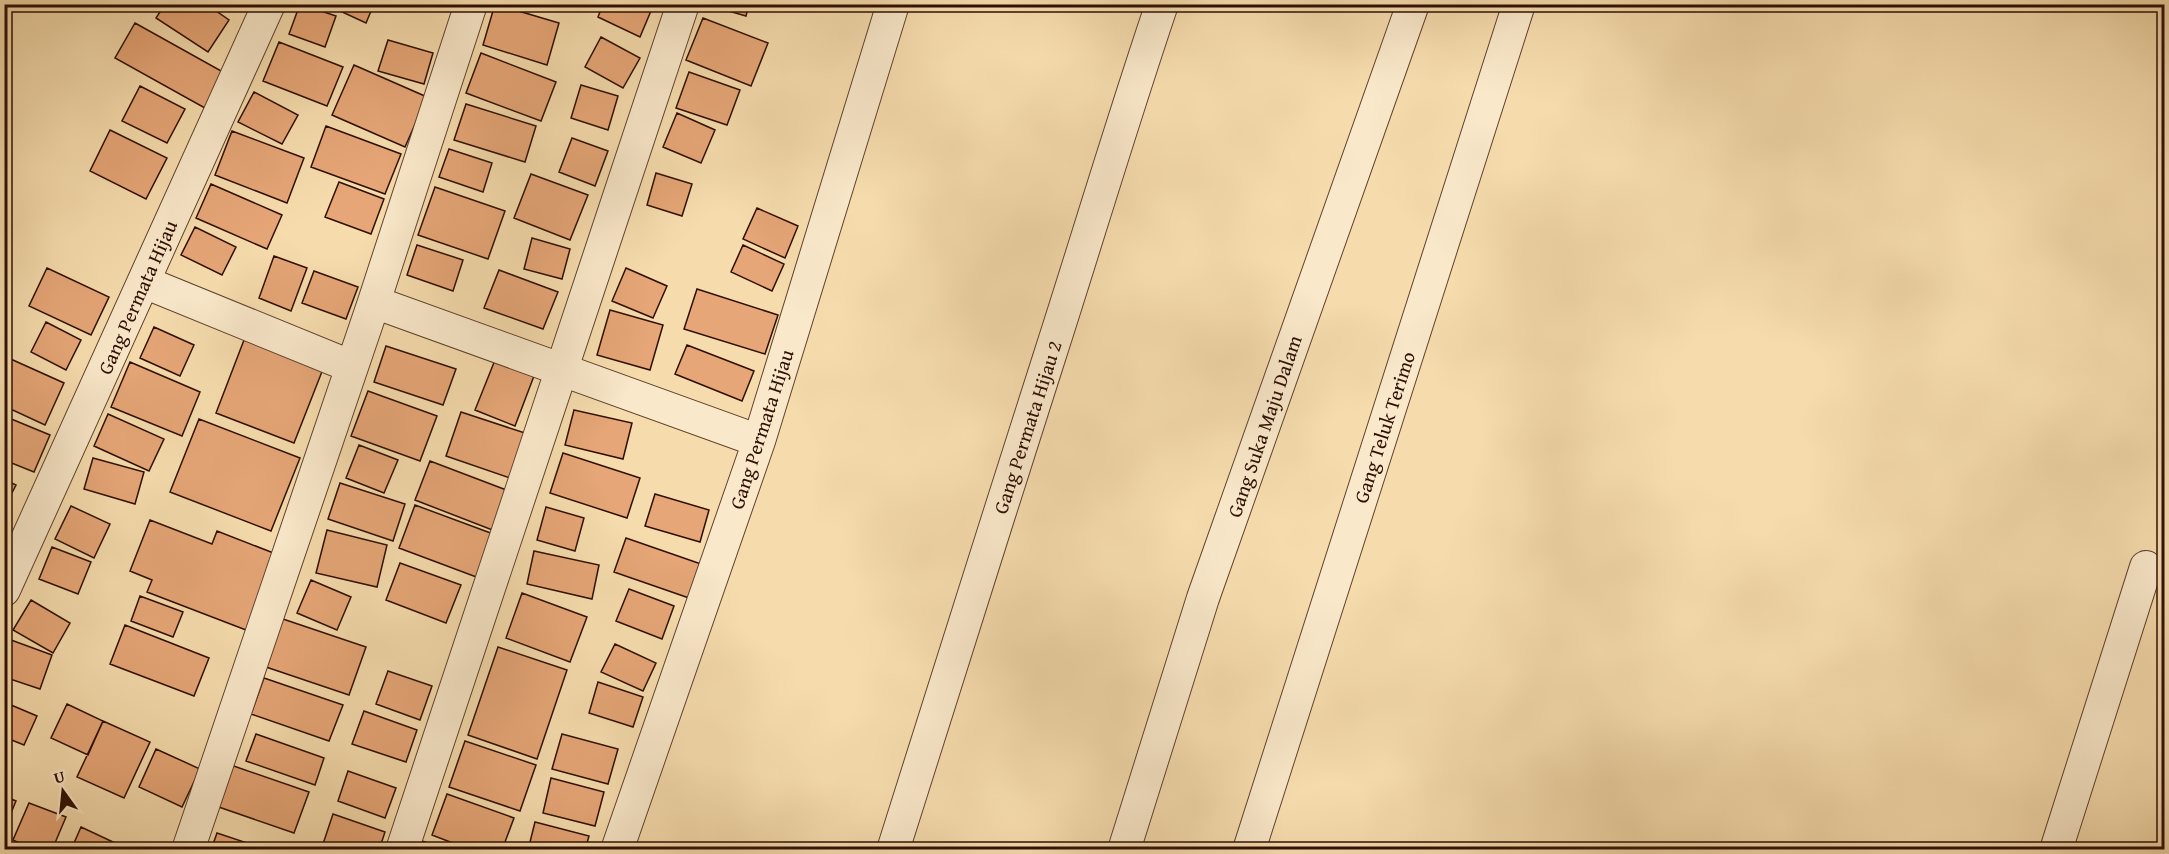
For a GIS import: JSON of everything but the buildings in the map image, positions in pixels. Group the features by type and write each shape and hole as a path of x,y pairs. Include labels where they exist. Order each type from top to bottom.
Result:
{"street":[{"name":"Gang Permata Hijau","path":"4,590 269,4"},
{"path":"188,849 350,366 374,302 471,4"},
{"path":"402,849 683,4"},
{"name":"Gang Permata Hijau","path":"617,849 759,441 893,4"},
{"name":"Gang Permata Hijau 2","path":"893,849 1162,4"},
{"name":"Gang Suka Maju Dalam","path":"1124,849 1203,598 1413,4"},
{"name":"Gang Teluk Terimo","path":"1249,849 1519,4"},
{"path":"144,282 350,366"},
{"path":"374,302 759,441"},
{"path":"2056,849 2146,567"}]}
